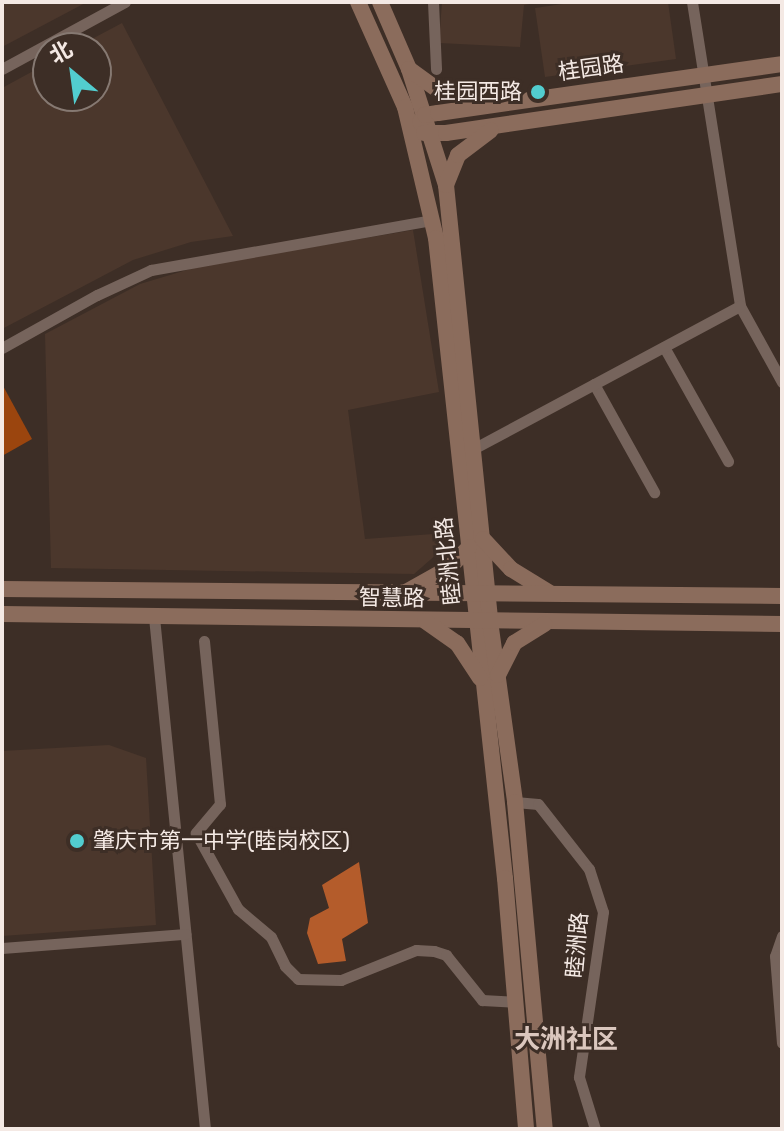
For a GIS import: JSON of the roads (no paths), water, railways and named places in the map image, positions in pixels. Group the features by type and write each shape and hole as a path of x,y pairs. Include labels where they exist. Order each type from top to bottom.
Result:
{"main road":[{"name":"睦洲北路","path":"358,2 395,82 412,130 433,220 476,543 526,1129"},
{"name":"睦洲北路","path":"380,2 409,69 446,185 473,449 476,543"},
{"name":"桂园路","path":"425,115 782,64"},
{"path":"409,69 437,89 491,105"},
{"path":"425,115 412,130 431,135 782,84"},
{"path":"446,185 465,147 498,126"},
{"path":"406,593 449,568 476,543 552,594"},
{"name":"智慧路","path":"2,589 782,596"},
{"path":"115,590 120,598 115,616"},
{"name":"智慧路","path":"2,614 782,624"},
{"path":"424,620 457,643 490,680 514,643 550,621"},
{"name":"睦洲北路","path":"490,680 515,802 545,1129"}],"street":[{"path":"2,69 125,2"},
{"path":"433,2 436,69"},
{"path":"692,2 740,306 782,382"},
{"path":"2,348 111,288 151,270 433,220"},
{"path":"473,449 740,306"},
{"path":"664,347 728,461"},
{"path":"594,384 654,492"},
{"path":"154,617 205,1129"},
{"path":"204,641 220,804 196,833 238,909 271,937 285,966 298,979 317,982 341,980 416,950 434,951 446,955 482,1000 515,1002"},
{"name":"睦洲路","path":"515,802 538,804 589,869 603,912 579,1077 595,1129"},
{"path":"2,948 185,934"},
{"path":"782,936 775,956 782,1043"}],"place":[{"name":"桂园西路","path":"538,92"},
{"name":"肇庆市第一中学(睦岗校区)","path":"77,841"}],"district":[{"name":"大洲社区","path":"566,1040"}]}
